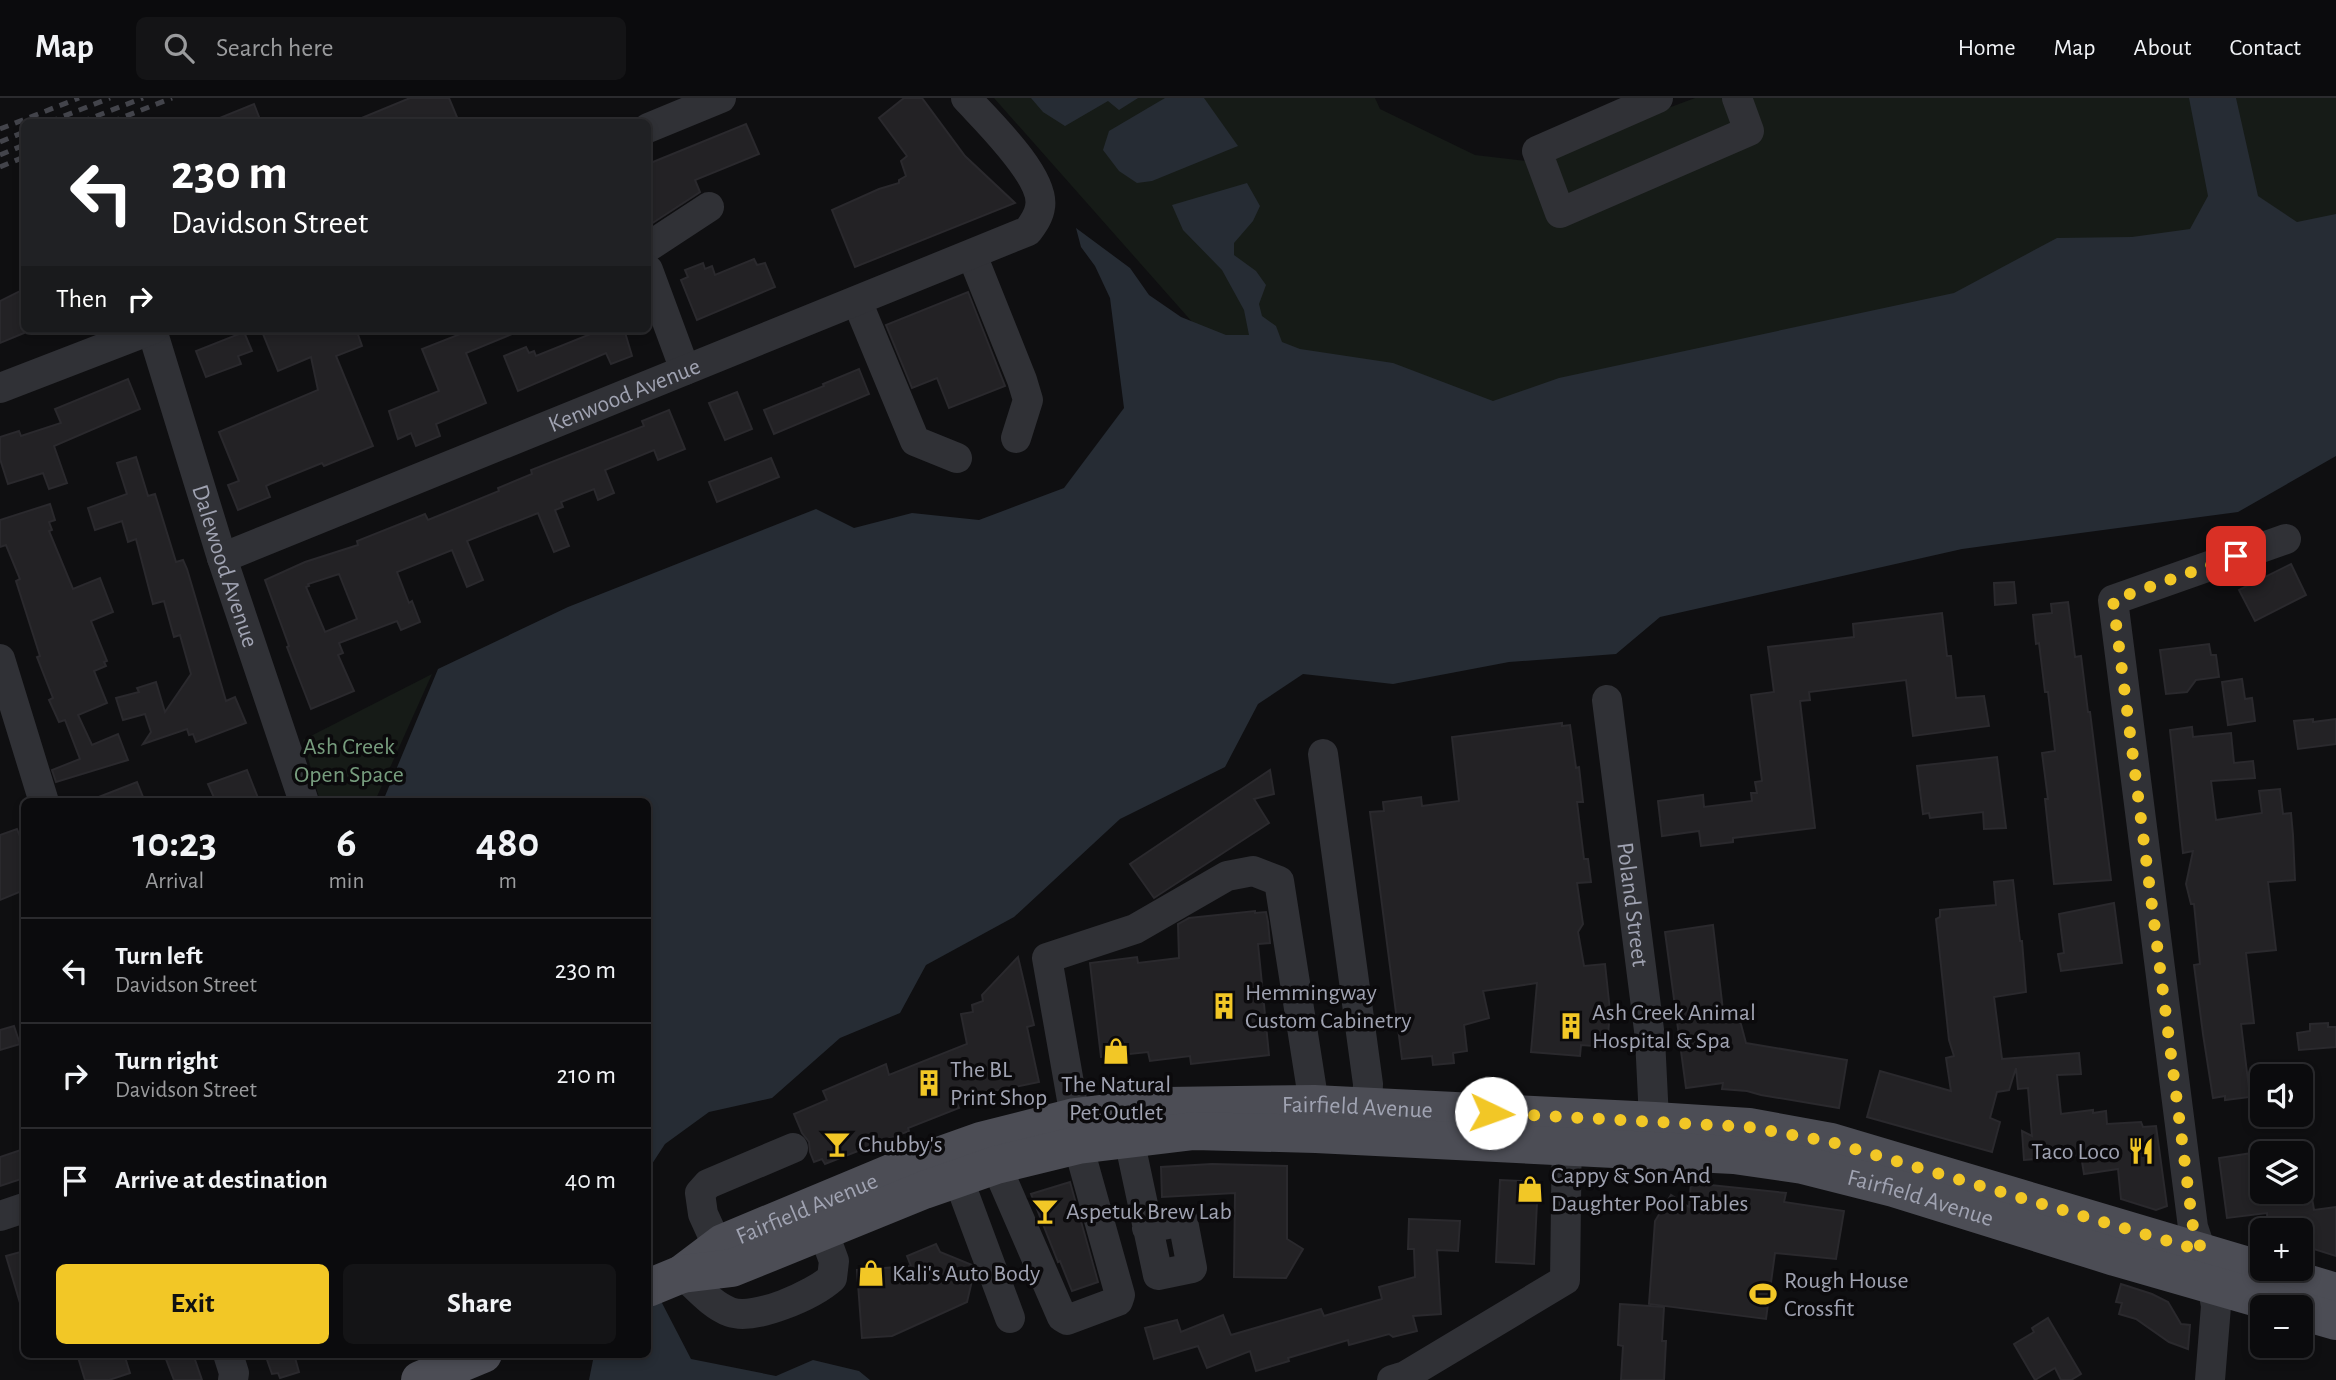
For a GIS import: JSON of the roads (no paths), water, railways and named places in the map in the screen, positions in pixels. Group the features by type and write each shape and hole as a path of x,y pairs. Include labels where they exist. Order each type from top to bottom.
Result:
{"main road":[{"name":"Fairfield Avenue","path":"665,1280 732,1268 924,1189 996,1165 1077,1131 1165,1106 1315,1119 1655,1136 1749,1127 1856,1163 2207,1268 2336,1292"},
{"name":"Fairfield Avenue","path":"665,1280 718,1247 891,1173 981,1141 1077,1131 1129,1139 1315,1119"},
{"name":"Fairfield Avenue","path":"2207,1268 2264,1295"},
{"path":"2313,1314 2336,1321"},
{"path":"420,1380 473,1358"}],"street":[{"path":"651,127 721,98"},
{"name":"Kenwood Avenue","path":"222,558 1028,231 1037,219 1040,209 1041,198 1037,185 1014,152 966,98"},
{"path":"1658,98 1537,151 1560,213 1749,131 1737,98"},
{"path":"651,245 709,207"},
{"path":"972,254 1022,380 1027,400 1016,438"},
{"path":"651,278 685,370"},
{"path":"857,301 915,441 957,458"},
{"path":"0,388 143,333"},
{"name":"Dalewood Avenue","path":"154,333 222,558 303,798"},
{"path":"2210,1380 2216,1306 2193,1227 2113,600 2286,539"},
{"path":"0,659 43,798"},
{"name":"Poland Street","path":"1607,700 1650,1038 1655,1136"},
{"path":"1323,754 1368,1084 1366,1121"},
{"path":"996,1165 1062,1317 1068,1320 1118,1301 1120,1296 1077,1131 1047,958 1135,929 1227,876 1253,871 1279,881 1315,1119"},
{"path":"1392,1380 1405,1376 1565,1280 1567,1132"},
{"path":"1129,1139 1147,1228"},
{"path":"718,1247 703,1214 700,1193 708,1184 793,1148"},
{"path":"958,1178 1010,1318"},
{"path":"0,1216 21,1209"},
{"path":"665,1280 731,1312 754,1314 815,1291 832,1278 834,1261 823,1231"}],"railway":[{"path":"25,119 79,98"},
{"path":"57,119 110,98"},
{"path":"89,119 143,98"},
{"path":"119,119 172,98"},
{"path":"0,129 21,121"},
{"path":"0,142 21,133"},
{"path":"0,155 21,146"},
{"path":"0,167 21,158"}],"place":[{"name":"Hemmingway Custom Cabinetry","path":"1224,1006"},
{"name":"Ash Creek Animal Hospital & Spa","path":"1571,1026"},
{"name":"The Natural Pet Outlet","path":"1116,1051"},
{"name":"The BL Print Shop","path":"929,1083"},
{"name":"Chubby's","path":"837,1144"},
{"name":"Taco Loco","path":"2141,1151"},
{"name":"Cappy & Son And Daughter Pool Tables","path":"1530,1189"},
{"name":"Aspetuk Brew Lab","path":"1045,1211"},
{"name":"Kali's Auto Body","path":"871,1273"},
{"name":"Rough House Crossfit","path":"1763,1294"}],"park label":[{"name":"Ash Creek Open Space","path":"349,760"}]}
